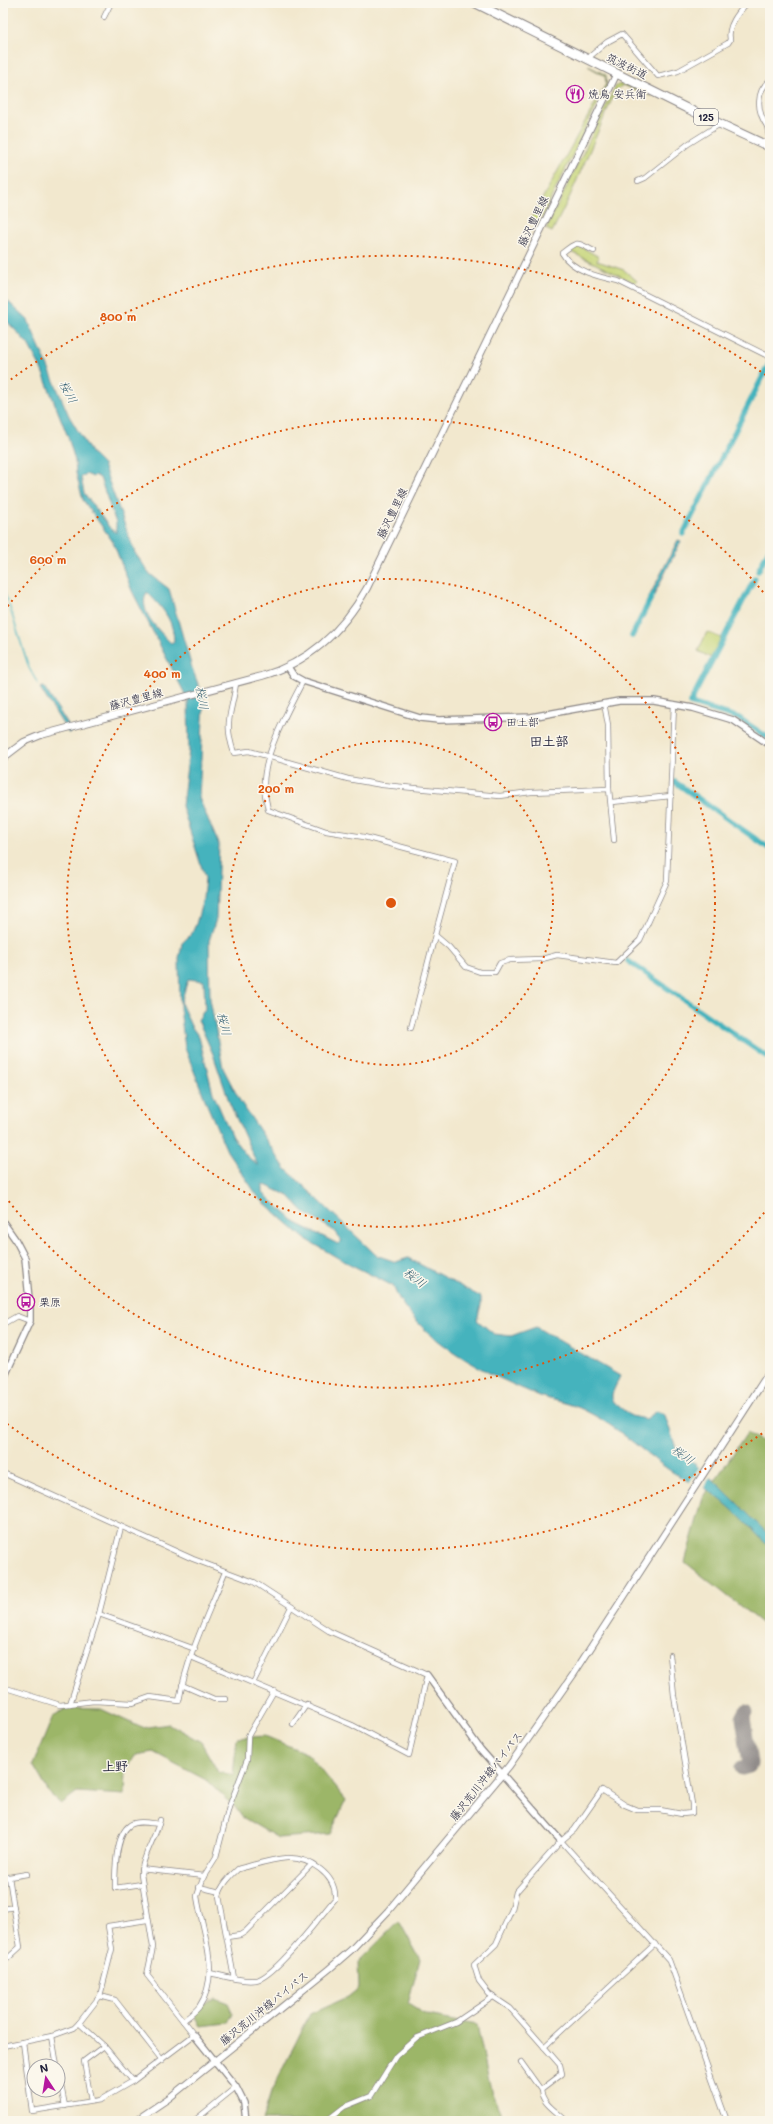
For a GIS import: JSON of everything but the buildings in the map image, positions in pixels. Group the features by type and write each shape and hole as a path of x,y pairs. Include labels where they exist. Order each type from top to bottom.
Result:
{"highway":[{"name":"筑波街道","path":"476,3 770,148"}],"main road":[{"name":"藤沢豊里線","path":"3,758 32,738 288,667 310,655 328,640 356,607 617,73"},
{"name":"藤沢荒川沖線バイパス","path":"135,2121 154,2110 351,1950 388,1911 502,1775 573,1676 770,1371"}],"street":[{"path":"104,17 111,3"},
{"path":"587,59 607,42 622,34 658,76 678,71 728,43 730,40 729,34 732,24 739,12 747,3"},
{"path":"770,80 761,89 760,98 760,113 768,126 770,142"},
{"path":"638,181 645,178 688,144 720,124"},
{"path":"594,251 578,243 572,244 562,253 570,263 595,276 618,281 770,357"},
{"path":"288,667 294,676 303,681 404,714 439,720 531,718 604,703 639,700 674,704 733,720 770,745"},
{"path":"303,681 285,715 270,756 264,786 268,810 326,831 364,837 455,861 410,1028"},
{"path":"234,683 228,723 228,736 234,753 249,751 348,779 382,785 500,796 531,792 609,789"},
{"path":"604,703 608,725 609,789 612,802 614,840"},
{"path":"435,935 466,968 480,972 495,972 500,963 510,960 542,959 557,955 616,963 640,940 667,881 674,704"},
{"path":"612,802 671,796"},
{"path":"3,1222 16,1239 25,1258 29,1289 30,1321 3,1380"},
{"path":"3,1324 17,1316 30,1321"},
{"path":"3,1473 121,1527 225,1572 254,1582 329,1631 428,1675 481,1750 502,1775 669,1960 727,2121"},
{"path":"70,1704 99,1614 121,1527"},
{"path":"3,1690 6,1688 49,1702 70,1704 94,1701 133,1703 150,1698 179,1701 182,1685 191,1657 225,1572"},
{"path":"253,1683 291,1607"},
{"path":"99,1614 194,1649"},
{"path":"541,2090 562,2074 560,2065 510,2008 493,1997 479,1981 474,1965 496,1944 512,1909 516,1892 561,1841 574,1830 602,1790 626,1806 637,1810 660,1810 682,1814 692,1813 692,1804 674,1696 670,1655"},
{"path":"191,1657 307,1704 352,1725 409,1755 428,1675"},
{"path":"182,1685 214,1699 226,1699"},
{"path":"183,2021 198,2008 205,1996 210,1973 210,1962 197,1896 199,1887 216,1856 229,1807 248,1760 248,1736 274,1691"},
{"path":"294,1724 307,1704"},
{"path":"142,1884 115,1888 115,1860 124,1831 131,1825 144,1822 159,1822 156,1834 147,1849 141,1869 147,1920 153,1947 147,1975 236,2087 244,2104 246,2121"},
{"path":"210,1973 234,1978 256,1980 264,1977 278,1965 336,1899 336,1890 332,1881 324,1871 297,1858 285,1858 238,1869 220,1892 234,1978"},
{"path":"227,1937 240,1935 245,1932 311,1865"},
{"path":"141,1869 204,1876"},
{"path":"3,1878 27,1874"},
{"path":"3,1960 7,1959 20,1947 9,1877"},
{"path":"199,1887 220,1892"},
{"path":"3,1909 14,1907"},
{"path":"3,2046 52,2036 74,2028 100,1996 112,1949 108,1926 147,1920"},
{"path":"544,2047 655,1944"},
{"path":"100,1996 115,2000 162,2060"},
{"path":"326,2121 344,2107 371,2096 396,2056 416,2038 456,2022 493,1997"},
{"path":"79,2023 104,2046 133,2081"},
{"path":"23,2042 32,2111 100,2100 133,2081 194,2035"},
{"path":"52,2036 56,2058"},
{"path":"91,2101 84,2061 104,2046"},
{"path":"521,2062 541,2090 545,2102 566,2121"},
{"path":"197,2120 236,2087"},
{"path":"63,2098 65,2106"},
{"path":"610,2121 614,2119 616,2121"}],"green space":[{"path":"588,66 606,75 607,85 538,225 533,222 532,217 606,84 605,76"},
{"path":"620,84 626,84 652,96 623,85 616,90 570,196 552,232 546,229 615,87"},
{"path":"578,245 599,257 597,261 624,270 637,281 635,283 569,251"},
{"path":"707,632 721,638 711,658 698,651"},
{"path":"747,1433 767,1444 770,1451 770,1630 685,1562 703,1498"},
{"path":"67,1708 101,1709 142,1728 169,1724 201,1742 218,1772 233,1775 237,1738 265,1736 308,1754 346,1800 330,1834 278,1838 242,1817 235,1807 208,1781 153,1752 136,1755 126,1768 125,1795 77,1792 61,1804 50,1794 33,1765 53,1716"},
{"path":"399,1921 420,1959 408,2004 427,2016 477,2025 491,2091 504,2121 262,2121 271,2092 310,2014 348,1997 359,1988 358,1962"},
{"path":"215,1998 228,2003 233,2014 228,2023 200,2026 194,2015 202,2005"}],"water":[{"name":"桜川","path":"3,297 28,320 69,416 92,454 103,465 135,553 150,574 169,589 192,668 204,700 199,798 219,845 216,919 209,941 210,999 223,1068 240,1101 285,1168 376,1255 396,1262 408,1258 481,1297 481,1305 477,1320 494,1334 511,1336 536,1327 620,1376 612,1394 612,1401 631,1416 646,1419 657,1411 665,1415 676,1448 720,1486 770,1536 770,1548 739,1516 714,1495 702,1486 683,1479 668,1469 610,1425 579,1408 520,1388 455,1353 417,1322 403,1305 393,1286 338,1258 304,1238 259,1198 227,1151 185,1048 180,1009 179,958 182,943 192,933 196,924 203,899 205,878 182,806 189,750 188,700 132,591 113,542 83,500 76,473 75,461 68,437 40,366 28,344 3,317","holes":["86,474 93,477 95,475 100,478 116,523 116,533 109,527 84,493 81,477","147,592 166,614 173,633 174,641 171,643 150,619 145,606","188,979 204,981 205,1009 198,1020 213,1054 230,1104 258,1166 246,1155 232,1137 213,1093 199,1037 191,1026 181,1003","263,1184 289,1196 305,1213 333,1230 342,1241 338,1244 296,1223 263,1193"]},
{"path":"678,540 681,541 650,603 647,601"},
{"path":"44,687 72,731 69,734 40,688"}],"pier":[{"path":"700,1466 711,1476 703,1489 689,1483"}],"waterway":[{"path":"683,534 770,362"},
{"path":"758,571 770,547"},
{"path":"755,578 690,703 739,718 770,739"},
{"path":"3,589 7,601"},
{"path":"632,636 652,596"},
{"path":"9,605 29,668 38,684"},
{"path":"675,782 770,849"},
{"path":"628,961 770,1059"}],"taxiway":[{"path":"742,1768 749,1766 750,1763 743,1718 746,1712"}],"place":[{"name":"焼鳥 安兵衛","path":"575,94"},
{"name":"田土部","path":"493,722"},
{"name":"栗原","path":"26,1302"}],"district":[{"name":"田土部","path":"549,741"},
{"name":"上野","path":"115,1766"}]}
